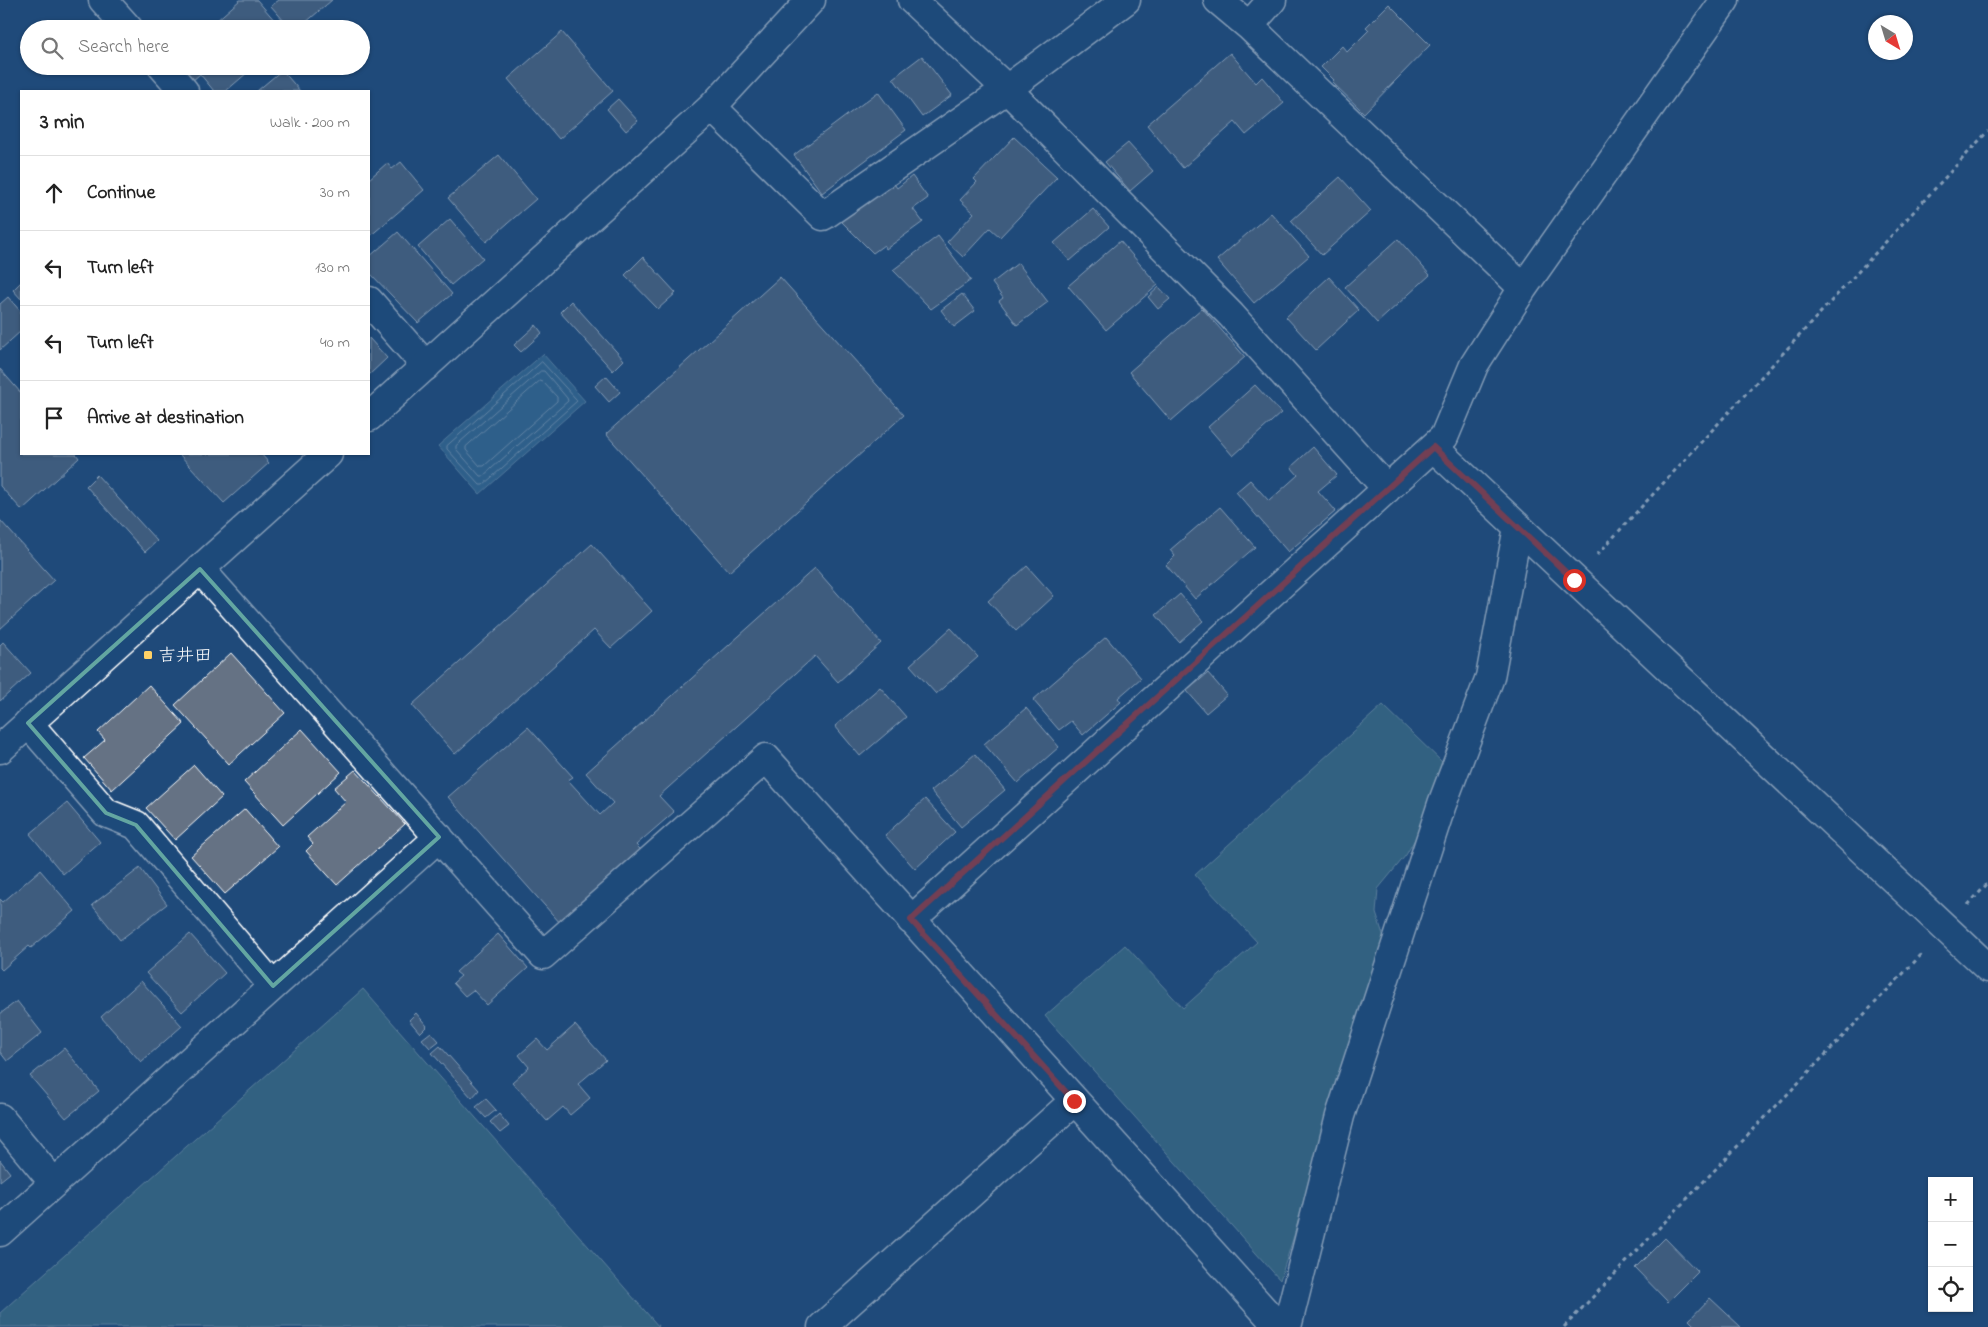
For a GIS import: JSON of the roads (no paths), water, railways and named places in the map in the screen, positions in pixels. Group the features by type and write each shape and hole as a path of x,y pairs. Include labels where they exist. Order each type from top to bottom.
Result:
{"street":[{"path":"370,416 712,107 811,0"},
{"path":"912,0 1007,89 1231,315 1387,489"},
{"path":"712,107 823,216 1007,89 1126,0"},
{"path":"1218,0 1249,26 1523,288"},
{"path":"1249,26 1272,0"},
{"path":"911,920 1444,437 1474,365 1523,288 1726,0"},
{"path":"110,2 123,20"},
{"path":"170,75 183,90"},
{"path":"370,302 426,366"},
{"path":"1433,447 1988,968"},
{"path":"0,749 327,455"},
{"path":"1287,1327 1340,1116 1442,804 1490,677 1518,527"},
{"path":"200,569 543,955 766,758 1280,1327"},
{"path":"28,723 106,813 136,824 273,986"},
{"path":"0,1232 439,837"},
{"path":"822,1327 1074,1101"},
{"path":"0,1118 54,1183"}],"water":[{"path":"543,354 585,401 480,494 438,446"}],"place":[{"name":"吉井田","path":"148,655"}]}
